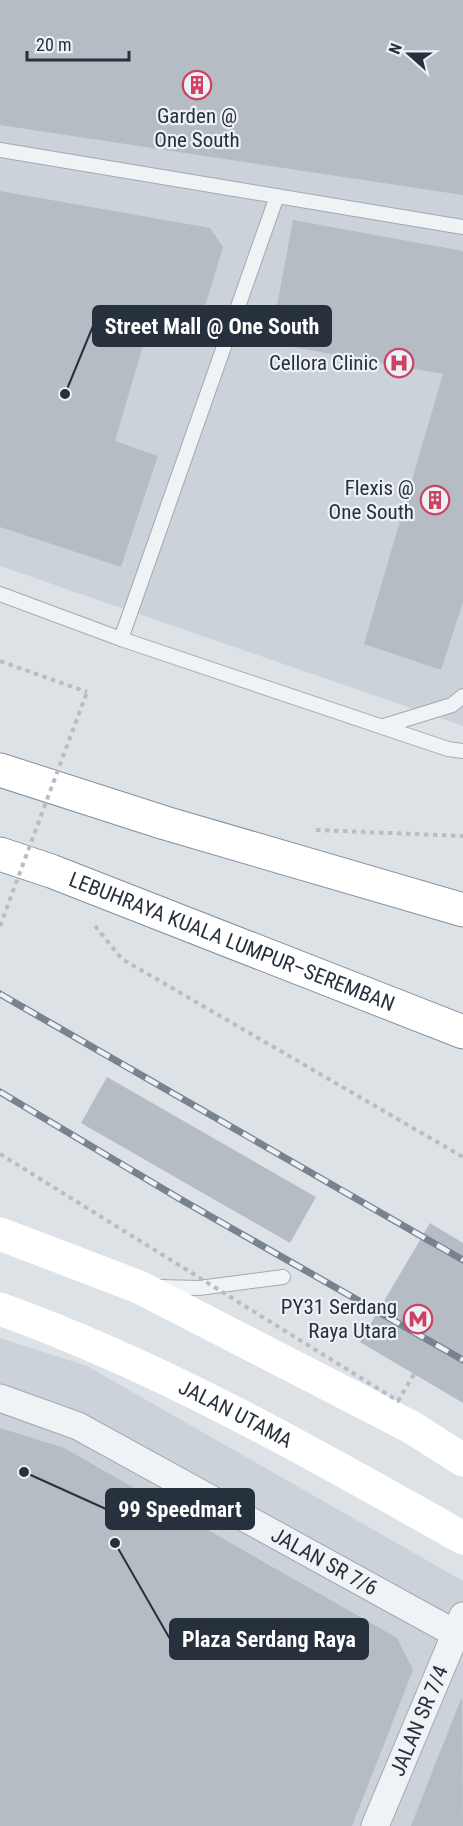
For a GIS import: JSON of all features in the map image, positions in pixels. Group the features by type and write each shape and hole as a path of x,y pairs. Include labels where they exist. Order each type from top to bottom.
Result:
{"main road":[{"path":"0,770 165,823 463,910"},
{"name":"LEBUHRAYA KUALA LUMPUR–SEREMBAN","path":"0,854 51,871 463,1032"},
{"path":"0,1234 140,1287 411,1427 463,1460"},
{"name":"JALAN UTAMA","path":"0,1309 89,1342 147,1369 378,1490 463,1538"}],"street":[{"name":"JALAN SR 7/6","path":"0,1398 78,1426 460,1625"},
{"name":"JALAN SR 7/4","path":"375,1826 460,1625"}],"lane":[{"path":"0,150 463,227"},
{"path":"121,639 277,196"},
{"path":"0,594 121,639 448,749 463,751"},
{"path":"384,726 452,705 463,696"},
{"path":"140,1287 199,1288 283,1277"}],"path":[{"path":"0,661 87,692 0,926"},
{"path":"93,924 122,959 463,1157"},
{"path":"0,1154 398,1401 414,1374"}],"shaded area":[{"path":"0,0 463,0 463,726 0,566"},
{"path":"0,1338 87,1366 463,1581 463,1826 0,1826"}],"building":[{"path":"0,0 463,0 463,195 0,125"},
{"path":"0,191 210,228 223,247 193,346 146,335 115,441 158,456 121,567 0,527"},
{"name":"Flexis @ One South","path":"293,220 463,251 463,602 441,670 364,644 443,374 270,343"},
{"path":"107,1077 316,1197 290,1243 81,1123"},
{"name":"PY31 Serdang Raya Utara","path":"430,1223 463,1243 463,1403 360,1342"},
{"path":"0,1428 64,1448 397,1638 413,1670 352,1826 0,1826"},
{"path":"462,1697 463,1826 411,1826 438,1757"}],"railway":[{"path":"0,994 463,1260"},
{"path":"0,1092 180,1199 463,1360"}],"place":[{"name":"Garden @ One South","path":"197,85"},
{"name":"Cellora Clinic","path":"399,363"},
{"name":"Street Mall @ One South","path":"65,394"},
{"name":"Flexis @ One South","path":"435,500"},
{"name":"PY31 Serdang Raya Utara","path":"418,1319"},
{"name":"99 Speedmart","path":"24,1472"},
{"name":"Plaza Serdang Raya","path":"115,1543"}]}
